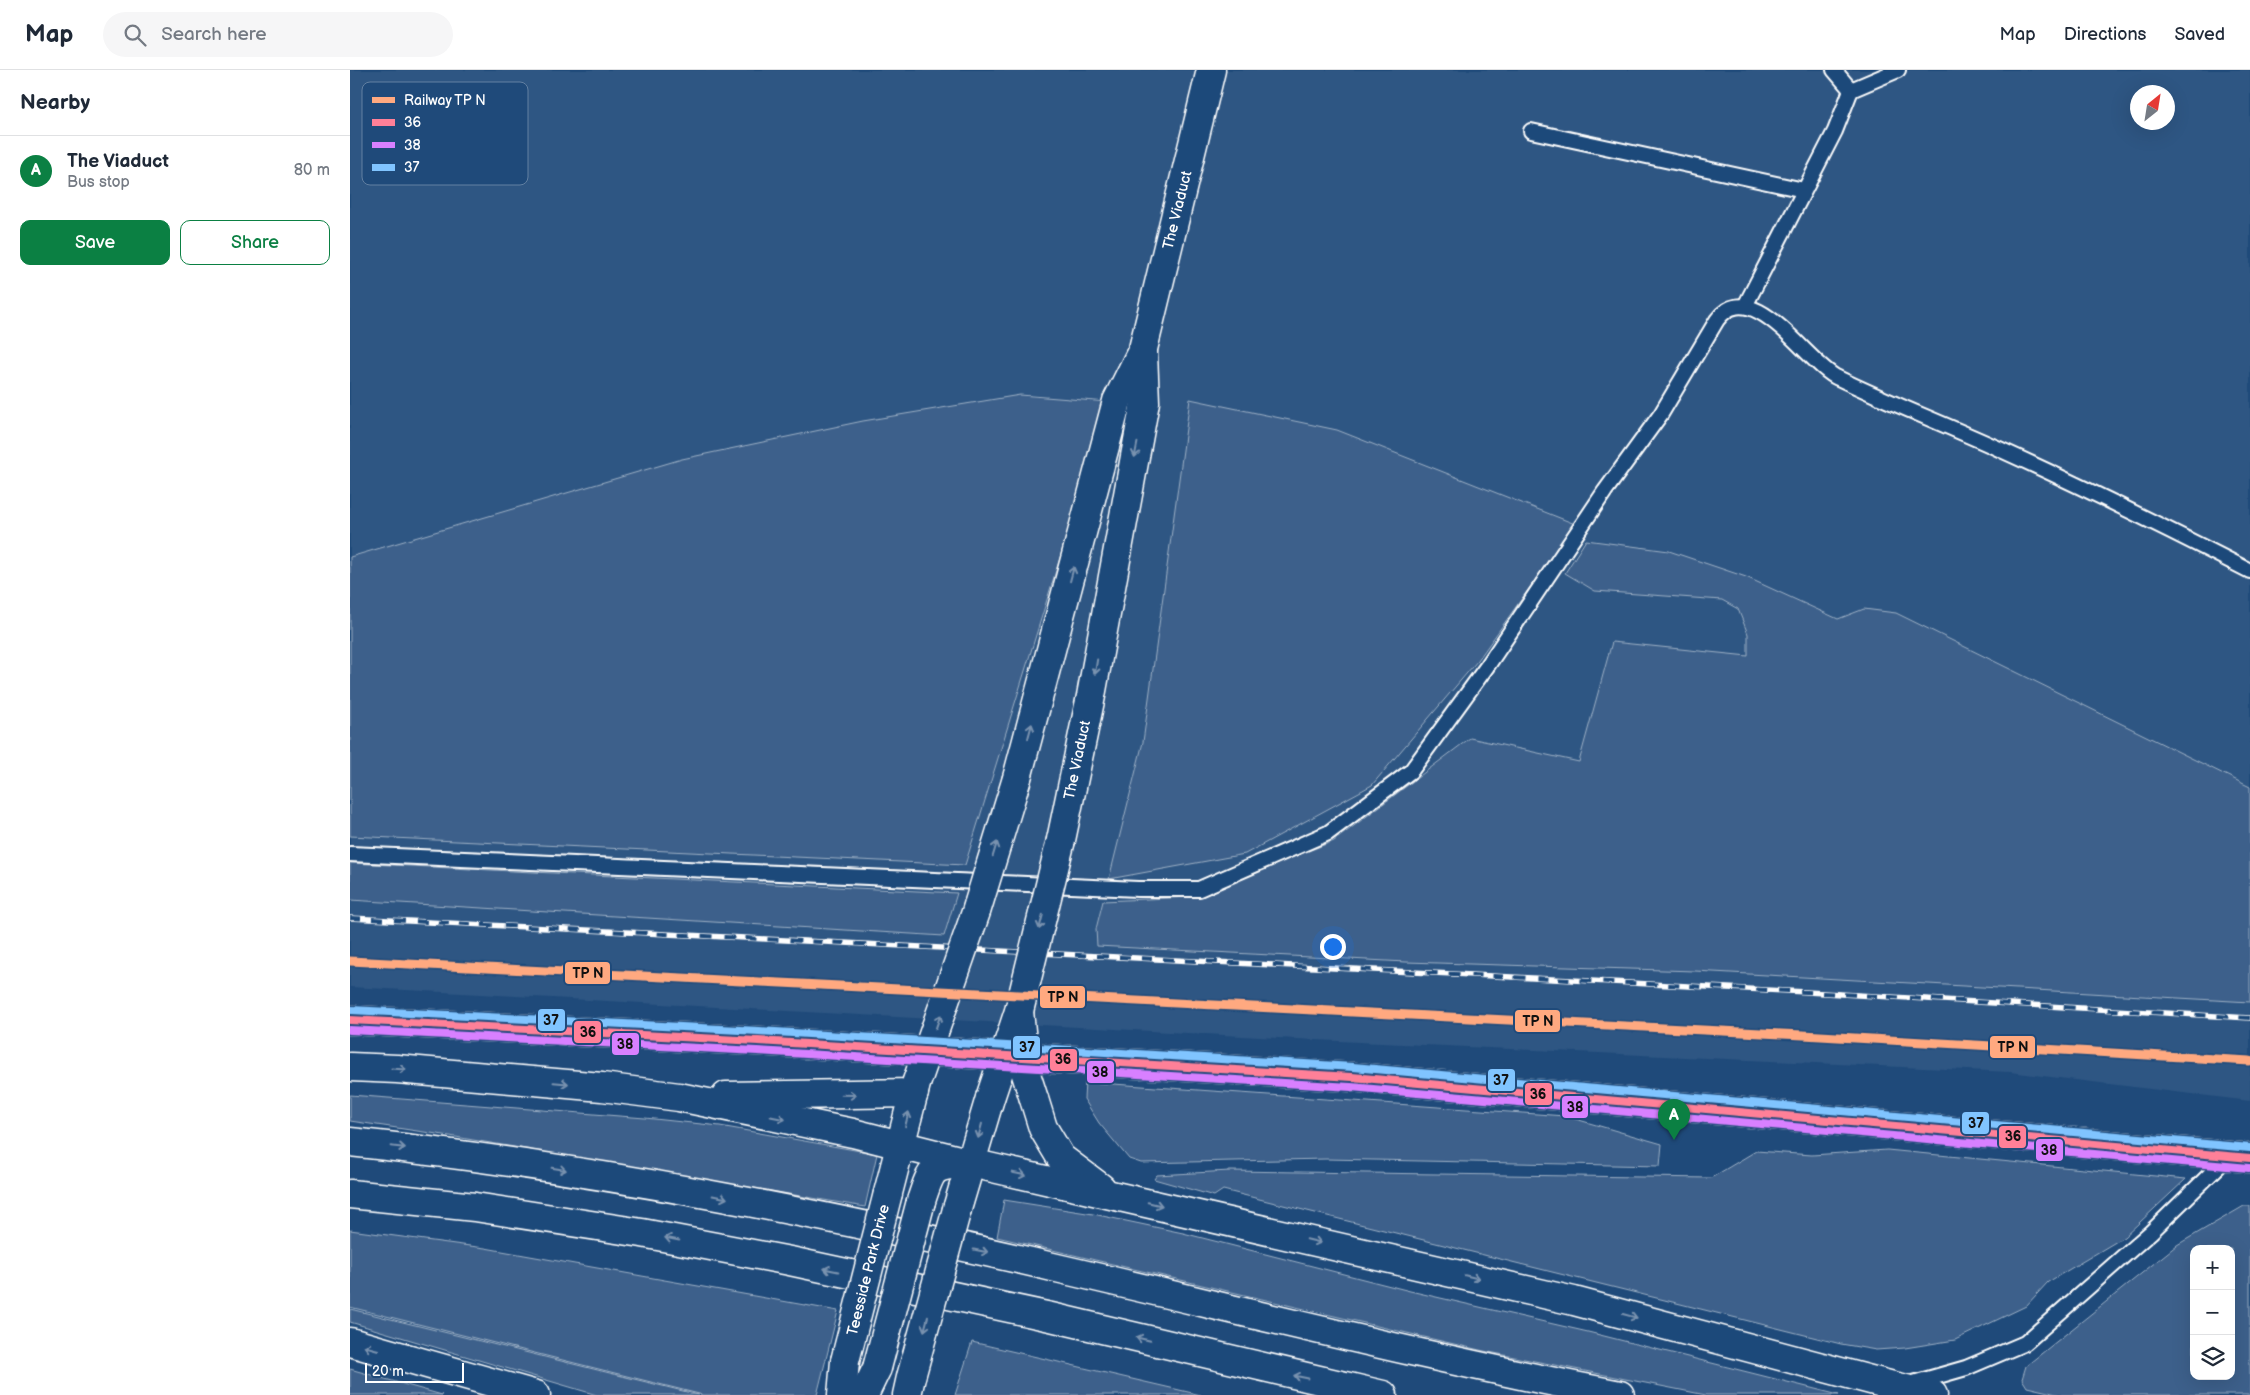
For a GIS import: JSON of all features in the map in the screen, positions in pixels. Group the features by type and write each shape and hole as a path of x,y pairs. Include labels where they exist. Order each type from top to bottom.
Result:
{"main road":[{"name":"The Viaduct","path":"900,1145 915,1088 976,912 1017,778 1117,401 1143,349 1211,70"},
{"name":"The Viaduct","path":"972,1163 990,1098 1019,1011 1061,840 1091,696 1145,402 1143,349"},
{"path":"1019,1011 1025,1071 1043,1128 1061,1158 1108,1193"},
{"path":"350,1020 778,1042 1352,1077 2239,1157"},
{"path":"350,1067 397,1069 602,1087 679,1097 853,1133 972,1163 1574,1301 1897,1388 1933,1395"},
{"path":"679,1097 915,1088"},
{"path":"350,1142 458,1153 602,1176 804,1212 1060,1269 1289,1324 1620,1395"},
{"name":"Teesside Park Drive","path":"842,1395 845,1361 900,1145"},
{"path":"864,1395 877,1368 921,1201 930,1175 941,1166 972,1163"},
{"path":"909,1386 957,1209 972,1163"},
{"path":"350,1194 505,1212 642,1233 790,1261 1051,1317 1383,1395"},
{"path":"350,1342 536,1395"}],"lane":[{"path":"1834,70 1851,90"},
{"path":"1745,306 1834,131 1851,90 1898,70"},
{"path":"1531,131 1804,190"},
{"path":"350,854 1138,889 1199,889 1328,833 1411,771 1488,665 1605,491 1660,414 1717,320 1722,313 1735,306 1745,306 1768,317 1835,377 2006,452 2250,570"},
{"path":"1897,1388 1966,1368 2025,1343 2239,1157"}],"shaded area":[{"path":"350,70 2250,70 2250,1101 2010,1072 1316,1040 350,987"},
{"path":"1020,395 1108,402 965,865 350,836 350,557 682,459 863,421"},
{"path":"1190,399 1337,430 1575,524 1478,660 1372,785 1245,854 1109,879 1143,742"},
{"path":"1586,540 1669,551 1746,577 1838,619 1864,609 1896,613 2250,787 2250,1002 1695,971 1406,962 1097,946 1096,929 1103,901 1191,897 1334,841 1470,738 1579,762 1612,642 1748,656 1748,634 1738,609 1722,600 1595,591 1565,573"},
{"path":"350,863 957,893 944,936 350,900"},
{"path":"1085,1082 1565,1116 1662,1144 1660,1166 1326,1159 1141,1163 1129,1159 1099,1123 1084,1099"},
{"path":"350,1095 645,1118 720,1126 877,1154 865,1207 444,1135 350,1121"},
{"path":"1887,1150 2186,1179 2124,1237 2048,1282 2026,1306 1955,1340 1905,1348 1876,1350 1841,1344 1223,1190 1214,1196 1154,1179 1157,1175 1230,1171 1711,1178 1756,1151 1812,1155"},
{"path":"1004,1200 1093,1214 1183,1233 1410,1291 1588,1332 1839,1395 1706,1395 1484,1351 997,1237"},
{"path":"2244,1206 2250,1206 2250,1395 2061,1395 2027,1387 2022,1379 2026,1366 2177,1245"},
{"path":"350,1230 485,1248 838,1311 817,1395 703,1395 350,1307"},
{"path":"350,1309 699,1395 597,1395 350,1322"},
{"path":"972,1342 1201,1395 955,1395"},
{"path":"350,1369 442,1395 350,1395"}],"railway":[{"path":"350,918 1807,992 2250,1018"}],"transit line":[{"path":"350,961 1803,1035 2250,1061"},
{"name":"37","path":"351,1010 759,1031 1353,1067 2250,1148"},
{"name":"36","path":"350,1020 758,1041 1352,1077 2250,1158"},
{"name":"38","path":"350,1030 757,1051 1351,1087 2249,1168"}],"place":[{"name":"The Viaduct","path":"1674,1140"}]}
